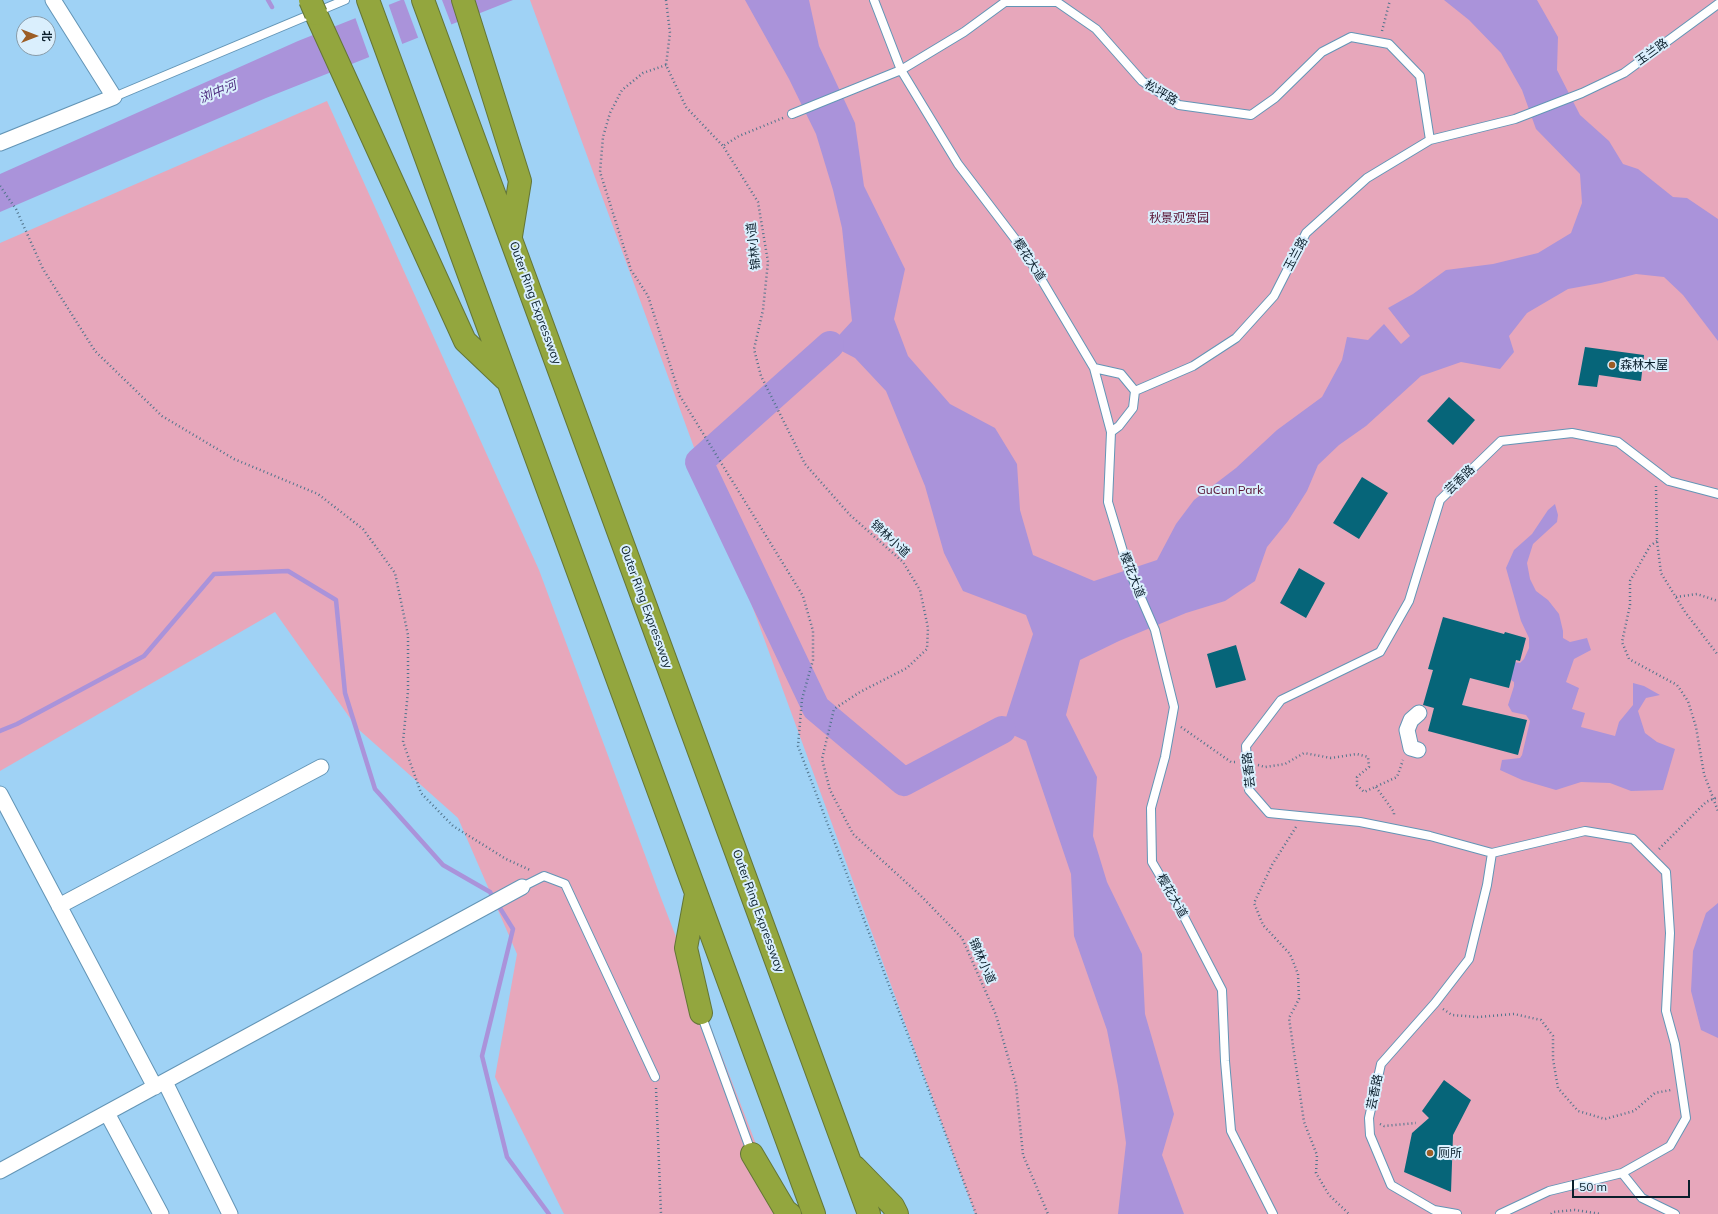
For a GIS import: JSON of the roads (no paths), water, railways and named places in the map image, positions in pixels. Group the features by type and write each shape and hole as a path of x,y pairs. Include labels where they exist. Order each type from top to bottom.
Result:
{"highway":[{"path":"310,0 465,341 509,383"},
{"path":"368,0 814,1214"},
{"name":"Outer Ring Expressway","path":"423,0 869,1214"},
{"path":"463,0 520,181 511,239"},
{"path":"696,894 686,948 701,1014"},
{"path":"752,1154 785,1210 790,1214"},
{"path":"850,1162 893,1206 897,1214"}],"street":[{"path":"0,143 114,97 53,0"},
{"path":"1414,749 1407,730 1411,720 1419,714"},
{"path":"59,906 321,767"},
{"path":"0,794 59,906 160,1084 230,1214"},
{"path":"0,1171 522,887"},
{"path":"112,1110 161,1214"}],"lane":[{"path":"114,97 345,0"},
{"name":"樱花大道","path":"874,0 901,70 958,164 1025,252 1094,368 1111,432 1108,502 1128,568 1155,630 1174,707 1165,757 1151,808 1152,862 1182,913 1222,990 1225,1061 1231,1131 1273,1214"},
{"name":"松坪路","path":"792,114 901,70 964,32 1005,2 1057,2 1096,29 1142,81 1179,105 1251,115 1275,98 1322,52 1351,37 1389,44 1420,76 1430,140"},
{"name":"玉兰路","path":"1135,391 1193,366 1236,338 1274,296 1306,233 1367,178 1430,140 1515,119 1582,93 1624,73 1718,4"},
{"path":"1094,368 1121,374 1135,391 1133,408 1119,426 1111,432"},
{"name":"芸香路","path":"1457,1214 1434,1210 1391,1185 1370,1135 1369,1118 1381,1064 1435,1003 1469,959 1487,885 1492,853 1430,836 1360,822 1268,813 1249,790 1246,746 1281,700 1380,652 1409,601 1440,500 1501,441 1572,433 1618,442 1668,481 1718,494"},
{"path":"1492,853 1585,831 1633,839 1666,872 1670,933 1666,1010 1675,1044 1686,1118 1670,1146 1622,1173 1550,1191 1500,1214"},
{"path":"522,887 544,876 565,884 655,1077"},
{"path":"701,1014 752,1154"},
{"path":"1622,1173 1642,1198 1675,1214"}],"water":[{"name":"浏中河","path":"401,0 513,0 266,98 0,212 0,174 298,41"},
{"path":"745,0 809,0 819,46 855,123 864,186 905,269 894,319 908,356 950,404 995,428 1017,464 1020,510 1033,555 1094,581 1157,560 1176,524 1194,500 1236,468 1277,430 1322,397 1342,360 1347,337 1368,340 1384,324 1401,344 1410,336 1388,308 1413,294 1446,270 1493,264 1538,253 1571,233 1582,203 1580,174 1536,129 1522,90 1501,53 1469,20 1444,0 1537,0 1558,37 1557,70 1580,115 1609,141 1623,164 1638,169 1673,197 1687,198 1718,219 1718,341 1683,295 1664,277 1636,274 1601,283 1568,289 1527,313 1509,336 1514,352 1500,369 1461,362 1421,376 1366,426 1339,445 1318,465 1307,491 1288,521 1267,547 1255,581 1225,601 1186,613 1119,641 1080,660 1066,715 1097,777 1093,836 1107,882 1142,954 1145,1014 1174,1114 1162,1155 1184,1214 1118,1214 1126,1143 1118,1086 1107,1030 1074,936 1071,874 1026,741 1002,730 1033,634 1026,615 963,591 944,553 925,486 886,391 855,358 830,345 852,321 842,228 833,190 816,134 789,79"},
{"path":"1555,504 1558,515 1557,522 1533,544 1527,563 1530,579 1536,591 1548,600 1559,614 1563,638 1570,642 1587,638 1591,650 1574,659 1566,682 1579,688 1572,709 1585,713 1581,727 1615,736 1619,722 1633,705 1633,683 1644,686 1660,695 1646,698 1638,711 1645,733 1657,742 1675,749 1663,790 1631,791 1610,783 1581,782 1556,790 1522,780 1500,770 1502,760 1520,758 1522,755 1530,721 1526,715 1512,712 1508,705 1514,686 1514,682 1511,680 1509,661 1520,663 1524,659 1529,648 1529,638 1521,621 1506,568 1514,550 1532,534 1548,510"},
{"path":"1718,903 1718,1038 1701,1030 1691,991 1693,951 1706,913"}],"waterway":[{"path":"268,0 272,7"},
{"path":"830,345 699,462 816,708 904,782 1002,730"},
{"path":"0,731 17,724 144,656 214,574 288,571 336,600 345,693 375,789 443,865 490,892 513,929 482,1056 507,1157 549,1214"}],"place":[{"name":"森林木屋","path":"1612,365"},
{"name":"厕所","path":"1430,1153"}],"park label":[{"name":"秋景观赏园","path":"1179,218"},
{"name":"GuCun Park","path":"1230,490"}]}
